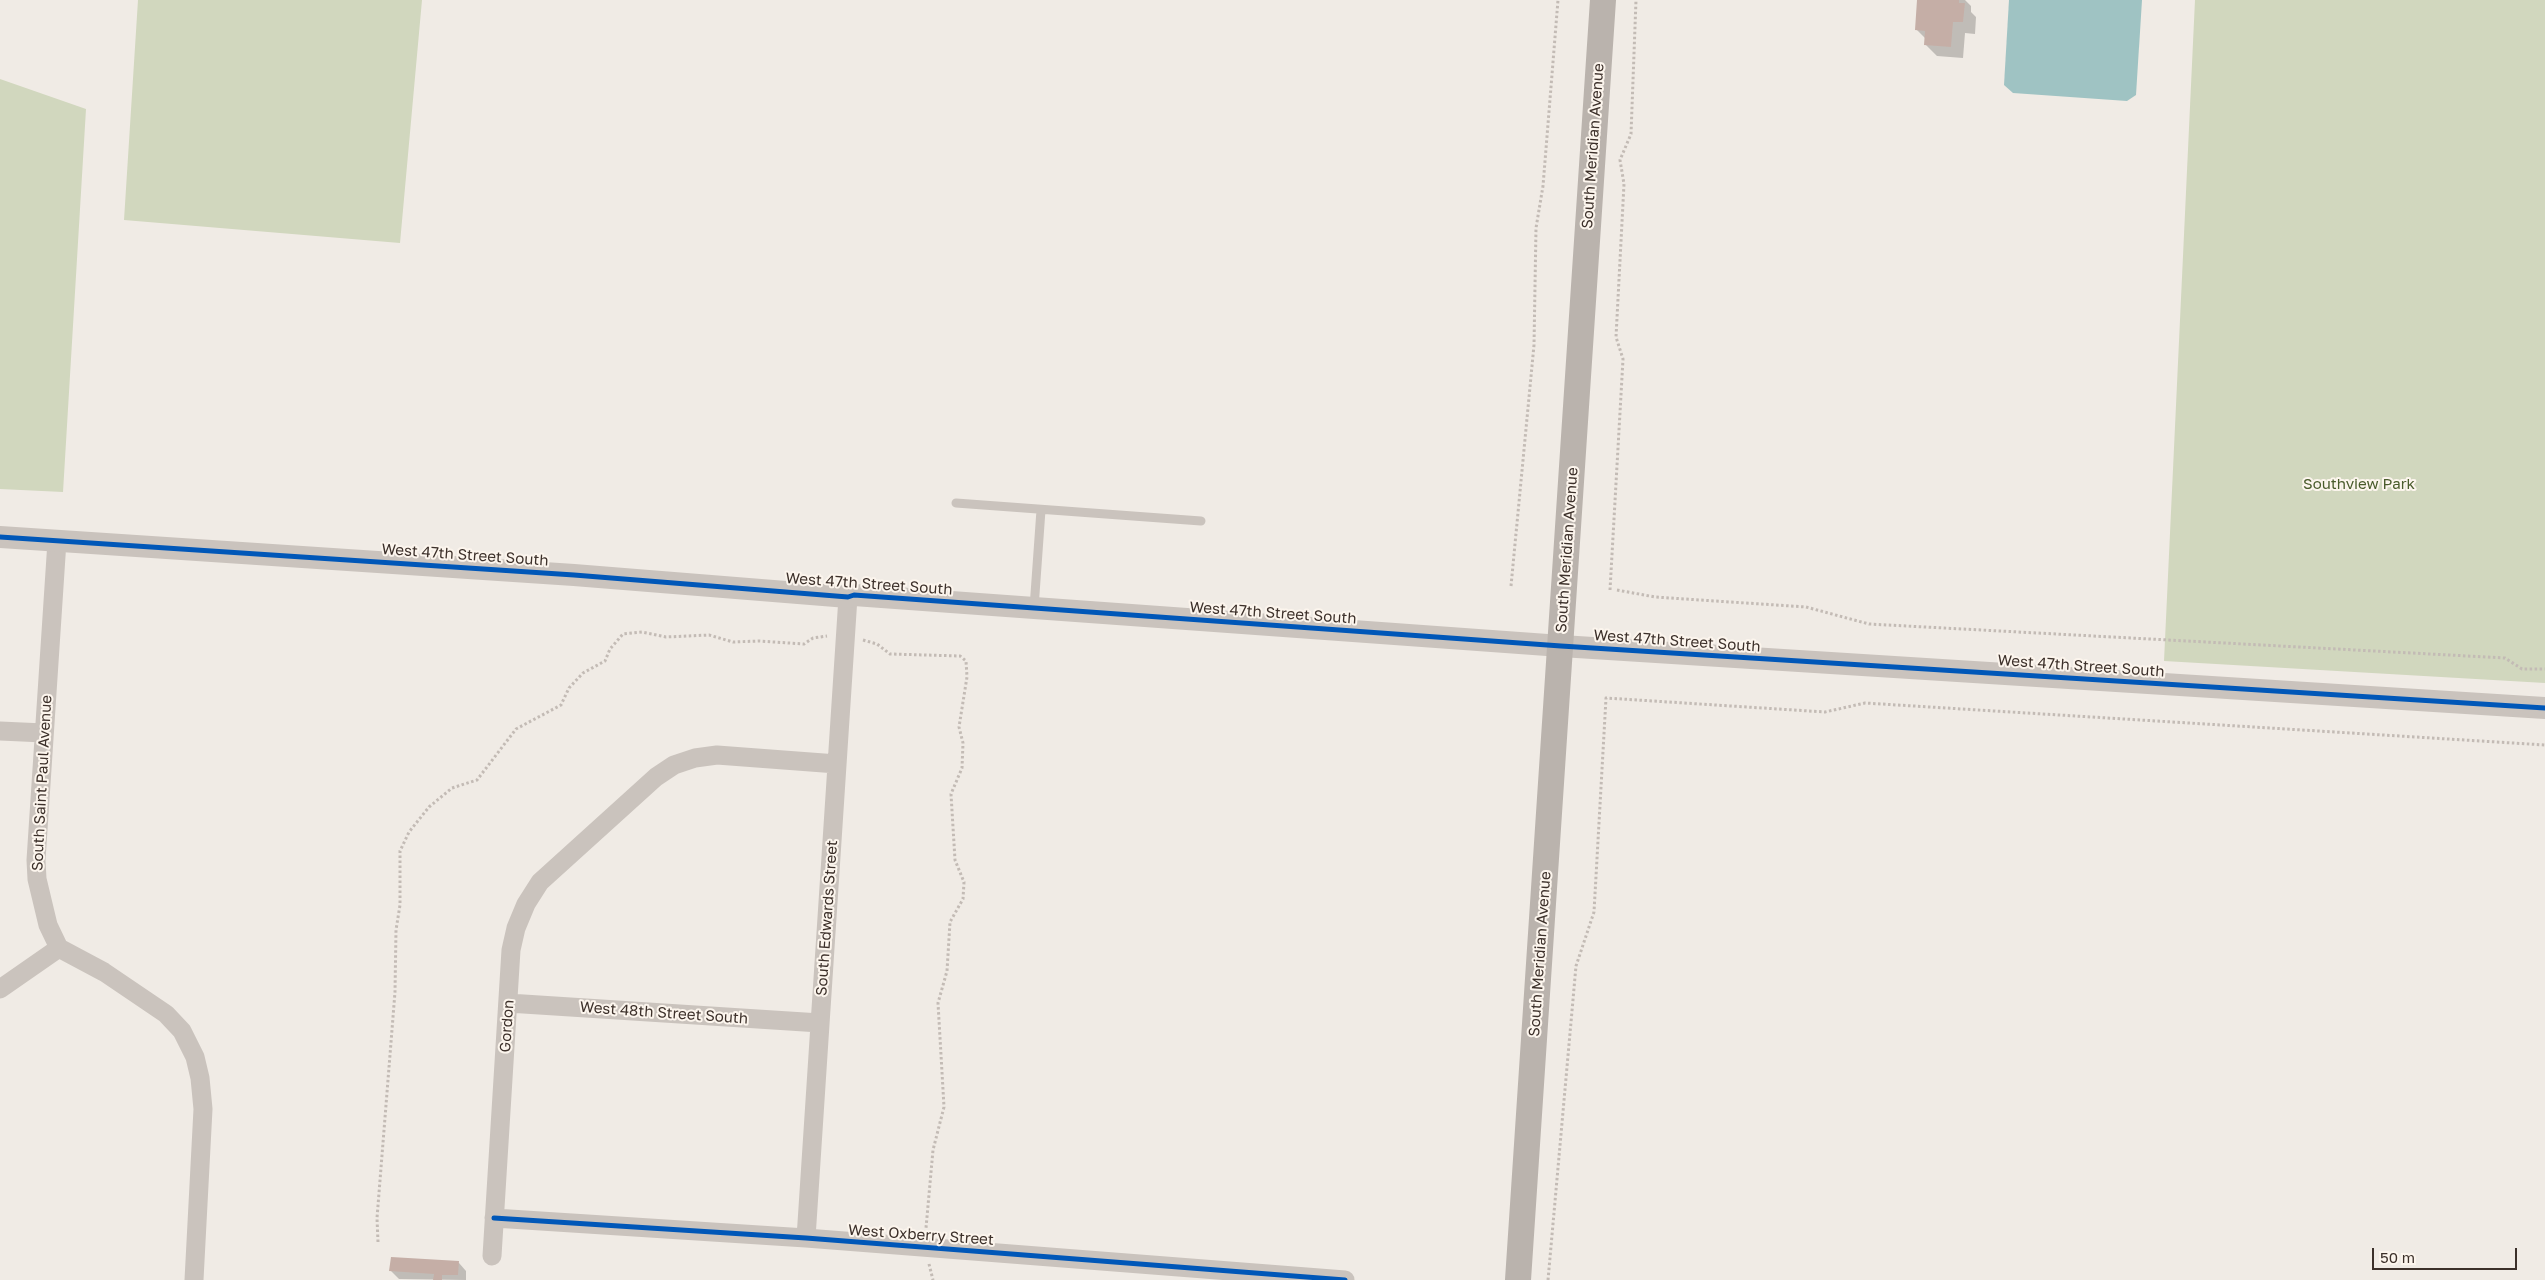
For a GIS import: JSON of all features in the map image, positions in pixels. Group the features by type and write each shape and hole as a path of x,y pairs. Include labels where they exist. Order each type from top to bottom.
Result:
{"main road":[{"name":"South Meridian Avenue","path":"1518,1280 1603,0"}],"street":[{"name":"West 47th Street South","path":"0,538 574,575 848,597 854,595 1561,646 2545,708"},
{"name":"South Saint Paul Avenue","path":"57,541 36,860 37,879 48,925 59,948"},
{"name":"South Edwards Street","path":"806,1238 848,597"},
{"path":"0,731 44,733"},
{"name":"Gordon","path":"492,1256 511,950 516,928 526,904 540,882 656,778 674,766 695,758 717,754 837,764"},
{"path":"0,989 59,948 111,977 166,1014 182,1031 195,1057 200,1078 203,1109 194,1280"},
{"name":"West 48th Street South","path":"508,1003 820,1023"},
{"name":"West Oxberry Street","path":"494,1218 806,1238 1345,1280"}],"lane":[{"path":"956,503 1201,521"},
{"path":"1034,608 1041,510"}],"path":[{"path":"1511,586 1534,345 1536,228 1543,186 1558,0"},
{"path":"1610,590 1623,359 1616,337 1624,184 1620,160 1632,134 1636,0"},
{"path":"1617,590 1655,597 1806,607 1869,624 2505,658 2522,669 2545,669"},
{"path":"378,1242 377,1218 395,992 396,930 400,905 400,851 409,832 429,807 452,788 477,780 516,729 561,704 570,688 583,673 605,661 610,649 623,634 642,632 666,638 709,635 733,642 759,641 804,644 813,638 835,634 877,644 890,654 960,656 966,661 967,677 959,726 963,743 962,768 951,794 955,860 964,882 964,891 963,899 950,922 947,971 938,1003 944,1108 933,1150 926,1229 929,1269 933,1280"},
{"path":"1548,1280 1576,966 1594,912 1606,698 1825,712 1865,703 2545,745"}],"green space":[{"path":"138,0 422,0 400,243 124,220"},
{"name":"Southview Park","path":"2195,0 2545,0 2545,683 2164,661"},
{"path":"0,79 86,109 63,492 0,489"}],"water":[{"path":"2009,0 2142,0 2136,95 2127,101 2013,93 2004,85"}],"building":[{"path":"1917,0 1959,0 1959,3 1965,3 1963,22 1953,22 1951,47 1924,45 1925,31 1915,30"},
{"path":"391,1257 459,1261 458,1275 442,1275 442,1280 433,1280 434,1274 389,1271"}],"cycle path":[{"path":"0,537 574,575 848,597 854,595 1561,646 2545,708"},
{"path":"494,1218 806,1238 1345,1280"}]}
